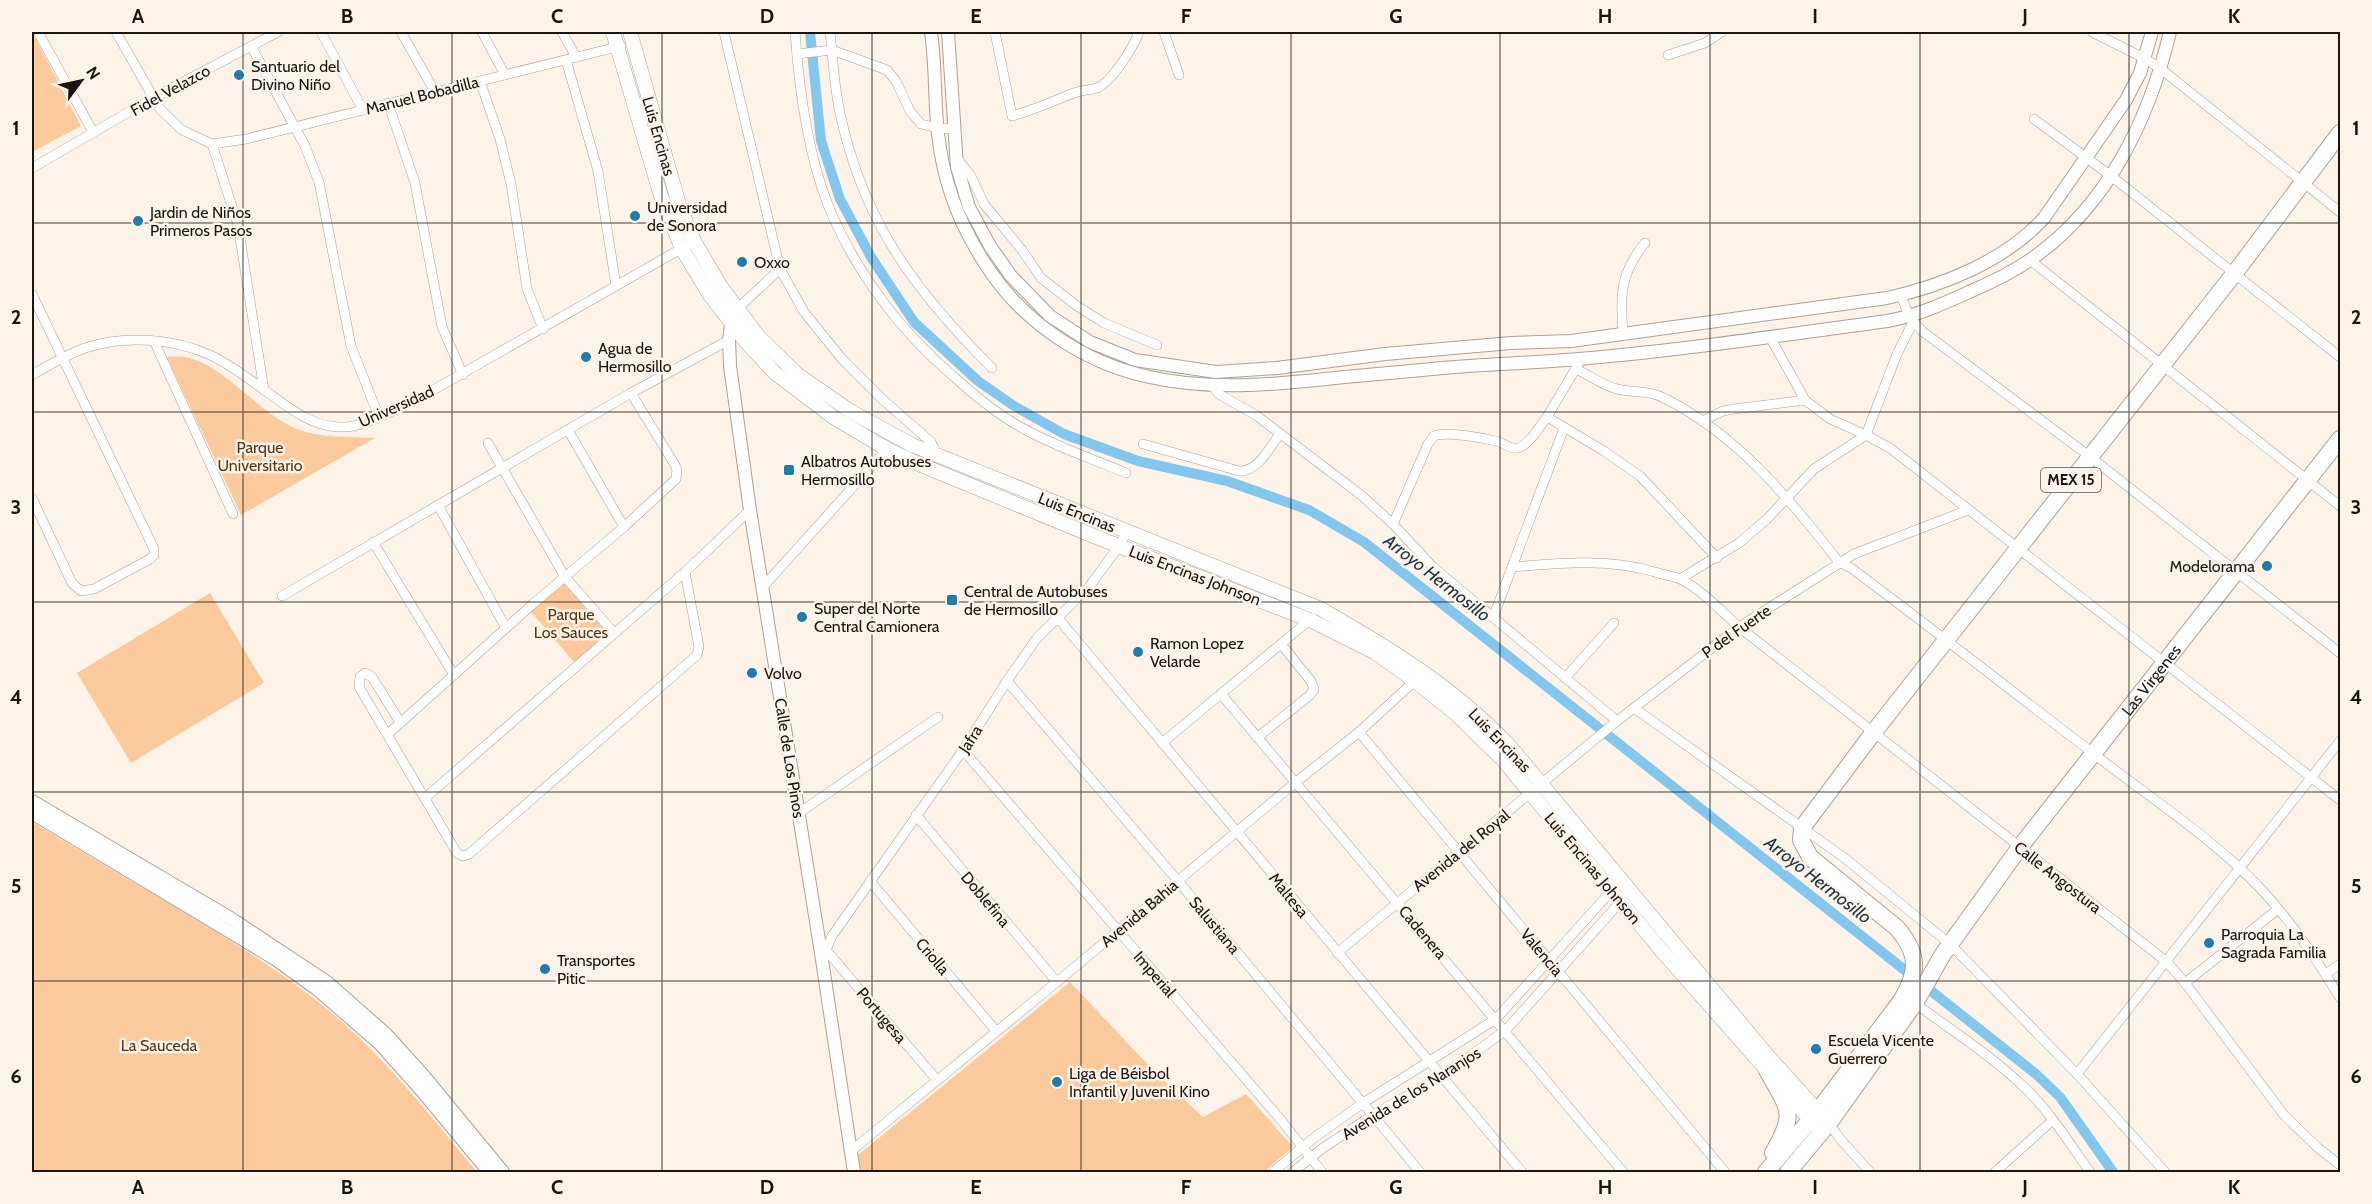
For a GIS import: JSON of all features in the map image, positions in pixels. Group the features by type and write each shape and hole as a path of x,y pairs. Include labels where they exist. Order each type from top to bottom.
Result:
{"highway":[{"name":"MEX 15","path":"1802,828 1873,733 2089,456 2234,274 2340,133"},
{"name":"Las Virgenes","path":"1917,980 1934,969 2020,848 2340,439"},
{"path":"1764,1173 1820,1121 1915,1003 1917,980 1912,949 1905,938 1897,928 1810,857 1801,840 1802,828"},
{"path":"1788,1173 1820,1121 1917,980"},
{"path":"1764,1173 1787,1127 1789,1116 1767,1070"}],"main road":[{"name":"Luis Encinas Johnson","path":"613,32 660,193 682,249 710,295 730,322 761,358 794,389 833,417 887,449 946,476 1119,546 1310,620 1420,676 1492,748 1530,794 1620,891 1767,1070 1820,1121"},
{"name":"Luis Encinas","path":"631,37 675,191 694,241 737,309 770,349 798,375 850,411 912,445 1321,609 1379,642 1420,676 1471,709 1502,738 1541,785 1620,891 1773,1063 1820,1121"}],"street":[{"path":"38,32 93,132"},
{"path":"116,32 153,98 169,119 182,130 212,144 238,225 264,390"},
{"name":"Fidel Velazco","path":"32,168 153,98 278,32"},
{"path":"321,32 363,110"},
{"path":"401,32 435,92"},
{"path":"482,32 505,75"},
{"path":"562,32 571,59 598,171 616,286"},
{"path":"724,32 780,268 804,312 823,336 864,382 931,442 937,454"},
{"path":"795,32 807,130 828,204 846,243 893,316 927,354 977,398 1025,430 1126,473"},
{"path":"830,32 839,112 850,156 873,213 889,245 913,281 950,326 992,368"},
{"path":"931,32 936,81 937,128 944,175 961,219 992,274 1034,320 1077,350 1108,364 1144,376 1210,385 1240,386 1497,363 1578,364 1911,319 1984,285 2030,260 2073,222 2111,176 2137,131 2161,69 2170,32"},
{"path":"948,32 956,157 969,207 990,246 1011,276 1030,297 1063,326 1115,354 1159,365 1216,372 1276,368 1418,351 1511,343 1571,341 1841,305 1901,295 1929,287 1981,264 2020,240 2044,218 2126,100 2140,73 2152,32"},
{"path":"995,32 1012,116 1104,84 1129,51 1138,32"},
{"path":"1164,32 1179,75"},
{"path":"1668,55 1705,43 1722,32"},
{"path":"2092,32 2161,69 2340,212"},
{"name":"Manuel Bobadilla","path":"212,144 246,140 571,59 617,47 631,37"},
{"path":"251,46 305,146 319,182 351,346 379,417"},
{"path":"797,54 832,50 887,70 896,81 915,119 927,127 954,129"},
{"path":"480,81 500,139 511,184 527,289 543,329"},
{"path":"388,104 416,183 442,327 463,375"},
{"path":"2034,119 2087,157 2340,357"},
{"path":"956,157 971,176 984,204 1022,250 1041,278 1077,306 1104,323 1157,345"},
{"name":"Universidad","path":"32,375 62,358 105,342 154,341 186,346 210,355 239,371 297,412 329,427 342,428 379,417 463,375 694,241"},
{"path":"1623,333 1620,302 1624,279 1634,256 1645,243"},
{"path":"2030,260 2340,506"},
{"path":"737,309 780,268"},
{"path":"32,294 154,549 154,555 94,589 81,591 72,583 32,498"},
{"path":"1901,295 1911,319 2340,653"},
{"name":"Calle de Los Pinos","path":"737,309 730,322 730,366 762,588 824,951 854,1173"},
{"path":"1680,579 1746,538 1814,469 1866,435 1911,319"},
{"path":"1770,337 1805,400 1830,419 1890,448 2340,800"},
{"path":"282,596 631,393 729,340"},
{"path":"154,341 233,514"},
{"path":"1418,351 1420,370"},
{"path":"1393,524 1428,444 1434,436 1445,434 1494,440 1513,448 1519,448 1547,417 1578,364"},
{"path":"1578,364 1610,387 1655,394 1702,421 1746,454 1788,497 1839,562 1851,568 1946,640 2201,836 2239,868 2261,889 2326,974 2340,998"},
{"path":"1210,385 1219,394 1257,416 1361,495 1393,524 1433,567 1617,722"},
{"path":"388,734 673,483 677,475 675,465 631,393"},
{"path":"1702,421 1723,411 1805,400"},
{"path":"1547,417 1611,455 1640,476 1717,558"},
{"path":"1493,618 1564,428"},
{"path":"568,430 624,527"},
{"path":"1143,444 1247,472 1254,468 1280,434"},
{"path":"488,442 504,466 565,577 614,633"},
{"path":"762,588 887,449"},
{"path":"438,505 506,628"},
{"path":"424,798 685,572 750,510"},
{"name":"P del Fuerte","path":"1530,794 1634,708 1739,627 1839,562 1870,546 1968,510"},
{"name":"Jafra","path":"824,951 870,881 963,750 1037,638 1089,587 1127,532"},
{"path":"373,542 454,675"},
{"name":"Calle Angostura","path":"1513,567 1599,562 1645,569 1680,579 1698,591 1739,627 2167,962 2284,1115 2318,1149 2340,1165"},
{"path":"400,722 372,677 365,673 360,677 359,687 457,853 463,856 470,854 693,659 699,647 685,572"},
{"path":"1162,743 1321,609"},
{"name":"Maltesa","path":"1057,617 1522,1173"},
{"path":"1565,678 1614,623"},
{"path":"1258,737 1310,694 1314,688 1311,681 1281,644"},
{"name":"Avenida Bahia","path":"851,1151 1359,732 1420,676"},
{"name":"Salustiana","path":"1007,681 1178,880 1420,1173"},
{"name":"Cadenera","path":"1221,694 1506,1030 1623,1173"},
{"path":"1634,708 1846,859 1950,944 2078,1074 2165,1173"},
{"path":"799,813 938,717"},
{"name":"Valencia","path":"1359,732 1725,1173"},
{"path":"2078,1074 2340,741"},
{"name":"Imperial","path":"963,750 1303,1146 1322,1173"},
{"name":"Avenida del Royal","path":"1337,953 1530,794"},
{"path":"32,801 242,925 327,982 379,1028 416,1067 503,1173"},
{"path":"32,813 267,954 318,990 380,1044 489,1173"},
{"name":"Doblefina","path":"916,815 1057,982"},
{"name":"Criolla","path":"870,881 996,1031"},
{"name":"Avenida de los Naranjos","path":"1303,1146 1363,1103 1496,1019 1549,961 1620,891"},
{"name":"Avenida de los Naranjos","path":"1311,1157 1373,1115 1442,1076 1506,1030 1620,891"},
{"path":"2185,983 2277,910"},
{"name":"Portugesa","path":"824,951 937,1080"},
{"path":"2326,974 2340,964"},
{"path":"1915,1003 2012,1076 2053,1120 2090,1173"},
{"path":"1995,1173 2053,1120"},
{"path":"1820,1121 1840,1139 1870,1173"},
{"path":"1273,1173 1303,1146"},
{"path":"1293,1173 1311,1157"}],"green space":[{"path":"32,32 81,126 32,152"},
{"name":"Parque Universitario","path":"167,357 185,357 214,369 269,412 297,429 326,436 375,438 241,515"},
{"name":"Parque Los Sauces","path":"565,582 610,634 576,664 531,612"},
{"path":"210,593 264,683 131,763 77,673"},
{"name":"La Sauceda","path":"32,822 237,945 277,971 315,1000 373,1051 477,1172 32,1172"},
{"name":"Liga de Béisbol Infantil y Juvenil Kino","path":"1070,982 1153,1070 1203,1117 1246,1094 1293,1147 1264,1172 861,1172 858,1155"}],"waterway":[{"name":"Arroyo Hermosillo","path":"810,32 821,141 840,199 871,257 914,322 978,381 1014,406 1064,434 1138,461 1227,481 1309,510 1364,542 2036,1074 2060,1097 2113,1172"}],"place":[{"name":"Santuario del Divino Niño","path":"239,75"},
{"name":"Universidad de Sonora","path":"635,216"},
{"name":"Jardin de Niños Primeros Pasos","path":"138,221"},
{"name":"Oxxo","path":"742,262"},
{"name":"Agua de Hermosillo","path":"586,357"},
{"name":"Albatros Autobuses Hermosillo","path":"789,470"},
{"name":"Modelorama","path":"2267,566"},
{"name":"Central de Autobuses de Hermosillo","path":"952,600"},
{"name":"Super del Norte Central Camionera","path":"802,617"},
{"name":"Ramon Lopez Velarde","path":"1138,652"},
{"name":"Volvo","path":"752,673"},
{"name":"Parroquia La Sagrada Familia","path":"2209,943"},
{"name":"Transportes Pitic","path":"545,969"},
{"name":"Escuela Vicente Guerrero","path":"1816,1049"},
{"name":"Liga de Béisbol Infantil y Juvenil Kino","path":"1057,1082"}]}
